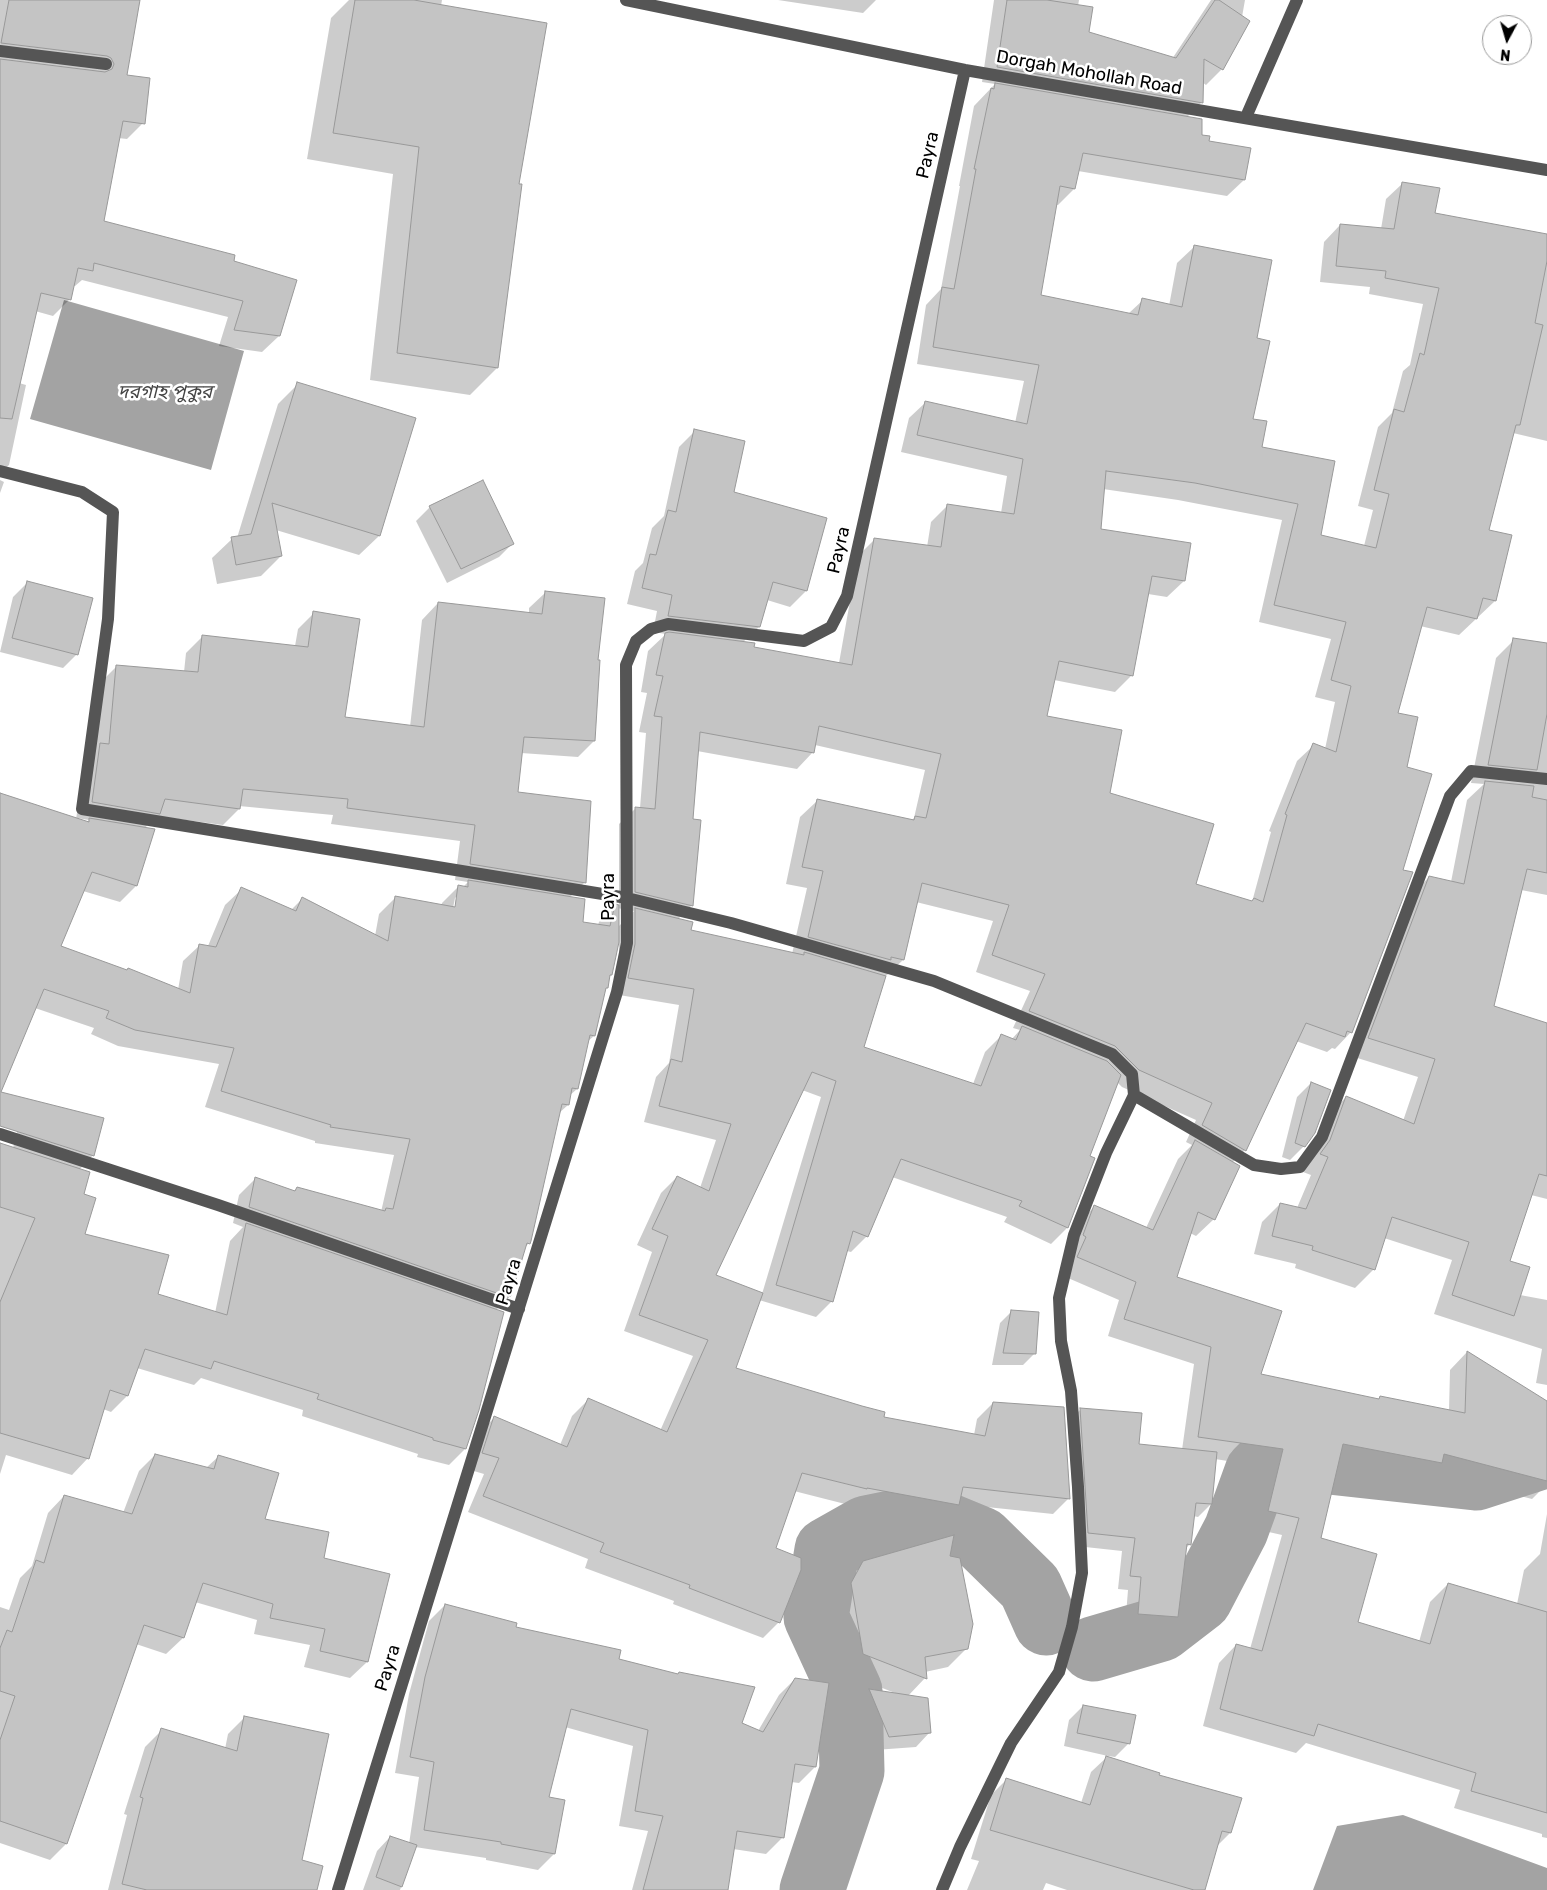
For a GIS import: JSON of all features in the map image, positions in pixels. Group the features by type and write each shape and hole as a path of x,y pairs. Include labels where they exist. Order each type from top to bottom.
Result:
{"street":[{"name":"Dorgah Mohollah Road","path":"626,0 965,70 1547,170"},
{"path":"1246,117 1297,0"},
{"path":"0,51 106,64"},
{"name":"Payra","path":"338,1890 617,992 627,942 626,665 636,641 651,629 668,624 804,641 831,627 847,596 965,70"},
{"path":"0,471 82,492 113,512 108,619 82,809 627,898 731,923 934,982 1112,1054 1132,1074 1134,1095 1106,1152 1074,1235 1059,1298 1061,1341 1071,1391 1082,1573 1072,1627 1059,1672 1012,1743 960,1847 942,1890"},
{"path":"1134,1095 1254,1165 1281,1169 1300,1167 1322,1137 1450,796 1470,771 1547,779"},
{"path":"0,1134 218,1205 519,1309"}],"water":[{"name":"দরগাহ পুকুর","path":"64,300 244,351 211,470 30,419"},
{"path":"1403,1815 1547,1868 1547,1890 1313,1890 1337,1826"}],"building":[{"path":"9,0 140,0 127,75 150,78 145,124 123,121 104,221 235,255 234,261 297,280 280,336 234,330 243,301 94,263 93,271 78,268 71,300 41,293 12,419 0,418 0,59 105,72 112,69 114,64 111,58 107,56 1,43"},
{"path":"355,0 414,0 547,23 519,184 522,184 498,368 397,353 419,147 333,133"},
{"path":"1007,0 1047,0 1093,7 1089,32 1176,58 1215,0 1219,0 1250,21 1223,70 1204,59 1203,103 997,67"},
{"path":"995,83 1202,119 1202,135 1210,136 1209,141 1251,148 1245,180 1083,153 1075,189 1060,186 1041,295 1138,315 1142,298 1182,307 1194,245 1272,260 1257,338 1270,341 1253,419 1267,421 1262,447 1335,461 1321,535 1376,548 1389,494 1374,490 1394,409 1404,412 1420,353 1424,355 1439,288 1385,278 1386,271 1336,266 1340,224 1394,229 1402,182 1440,188 1435,213 1547,234 1547,261 1535,323 1543,325 1520,425 1516,425 1489,530 1512,535 1496,601 1483,598 1477,619 1427,607 1398,713 1418,717 1407,767 1432,774 1403,870 1413,872 1352,1033 1347,1031 1345,1037 1306,1023 1246,1151 1202,1125 1212,1103 1139,1070 1115,1046 1029,1011 1045,974 992,955 1009,905 922,883 904,960 891,957 891,960 808,937 823,871 802,867 817,799 914,820 915,816 926,818 941,754 819,726 814,753 700,732 693,819 701,820 693,906 635,892 635,807 655,809 662,717 654,716 663,676 656,675 665,633 755,643 754,647 852,665 874,538 941,547 947,504 1014,514 1023,459 917,435 925,401 1027,424 1039,365 933,347 942,287 954,289 976,169 974,169 991,88 994,89","holes":["1106,471 1195,483 1298,504 1274,605 1346,622 1331,680 1351,686 1336,752 1313,743 1285,814 1287,815 1263,902 1254,898 1252,901 1196,884 1214,824 1110,793 1122,730 1047,716 1059,661 1133,676 1152,576 1185,581 1191,543 1101,529"]},
{"path":"297,382 416,418 380,536 272,503 282,556 236,565 231,537 251,534"},
{"path":"694,429 745,441 734,492 827,518 807,591 773,582 760,627 668,616 672,595 642,588 650,554 656,555 668,510 676,512"},
{"path":"483,480 514,544 461,569 429,506"},
{"path":"27,581 93,598 78,655 12,638"},
{"path":"545,591 605,598 598,660 600,660 595,741 524,737 518,792 591,801 586,883 470,864 475,825 347,808 348,799 243,789 240,809 165,799 160,814 92,802 100,743 109,744 116,665 198,672 202,635 308,647 313,611 360,619 345,717 424,727 438,602 542,614"},
{"path":"1513,638 1547,643 1547,714 1537,770 1488,765"},
{"path":"1485,781 1534,786 1532,797 1547,800 1547,873 1527,869 1494,1006 1547,1023 1547,1176 1539,1174 1510,1261 1530,1267 1514,1316 1452,1295 1469,1242 1392,1217 1375,1270 1312,1250 1313,1246 1272,1236 1280,1203 1306,1209 1328,1157 1320,1154 1330,1140 1346,1096 1414,1124 1435,1059 1368,1038 1429,876 1464,884"},
{"path":"0,793 89,822 89,818 155,829 137,886 92,872 61,946 127,970 128,968 190,993 199,944 216,947 241,887 296,911 302,897 388,941 395,896 455,907 458,885 468,887 468,880 585,899 583,922 610,926 615,904 619,905 619,942 612,975 610,975 608,988 606,988 595,1036 590,1035 578,1089 572,1088 569,1105 562,1104 531,1241 530,1244 527,1243 511,1296 508,1297 249,1207 255,1177 295,1191 297,1187 385,1211 386,1208 393,1209 410,1139 330,1127 331,1125 221,1091 234,1048 135,1030 106,1018 109,1011 44,989 1,1092 104,1118 94,1156 0,1126"},
{"path":"635,908 693,922 691,930 804,955 804,952 886,976 864,1047 981,1086 1001,1034 1016,1040 1022,1026 1107,1061 1121,1075 1090,1156 1095,1158 1068,1228 1019,1206 1022,1201 901,1159 868,1237 853,1231 833,1302 776,1285 836,1081 812,1072 716,1275 763,1293 736,1368 885,1412 884,1417 985,1436 993,1402 1064,1407 1070,1499 963,1487 959,1505 867,1489 802,1473 776,1548 801,1558 801,1570 780,1623 689,1588 690,1585 600,1552 604,1543 483,1496 499,1458 482,1453 494,1416 567,1447 588,1398 667,1432 708,1340 639,1315 668,1236 652,1229 677,1176 709,1191 731,1124 659,1106 671,1059 682,1062 694,989 628,978 635,944"},
{"path":"1311,1082 1331,1090 1315,1133 1305,1147 1295,1143"},
{"path":"1195,1140 1240,1166 1215,1220 1198,1212 1177,1277 1282,1311 1261,1374 1379,1399 1380,1396 1465,1413 1467,1351 1547,1401 1547,1481 1444,1454 1442,1463 1343,1444 1321,1538 1377,1554 1358,1622 1430,1644 1448,1583 1547,1612 1547,1813 1471,1791 1476,1773 1318,1724 1314,1736 1220,1709 1236,1644 1262,1651 1299,1518 1268,1511 1283,1449 1198,1437 1211,1347 1124,1319 1136,1282 1077,1257 1086,1237 1083,1235 1094,1205 1153,1230"},
{"path":"0,1143 90,1172 84,1194 96,1198 85,1234 169,1255 158,1294 227,1315 246,1223 504,1312 479,1410 466,1449 433,1440 433,1438 317,1399 319,1394 214,1361 211,1369 145,1349 128,1396 110,1390 89,1459 0,1433 0,1302 35,1218 0,1207"},
{"path":"1011,1310 1039,1312 1036,1354 1003,1353"},
{"path":"1080,1408 1142,1413 1139,1444 1217,1452 1212,1504 1196,1503 1191,1545 1187,1544 1178,1617 1138,1614 1141,1577 1130,1576 1135,1538 1088,1533"},
{"path":"155,1454 214,1469 218,1455 279,1473 265,1519 329,1532 324,1558 390,1574 368,1662 320,1651 325,1629 270,1618 273,1604 203,1583 184,1638 144,1625 67,1844 0,1821 0,1740 15,1696 0,1691 0,1648 7,1630 12,1632 36,1560 44,1563 64,1495 132,1514"},
{"path":"954,1535 950,1556 960,1558 973,1624 968,1649 925,1657 927,1679 863,1654 851,1583 863,1561"},
{"path":"445,1604 517,1623 516,1627 621,1650 619,1659 678,1674 679,1672 755,1687 742,1723 763,1732 795,1678 829,1683 816,1767 795,1764 784,1838 737,1831 728,1890 643,1890 663,1816 635,1811 648,1730 571,1709 549,1797 565,1800 555,1854 501,1844 501,1842 424,1830 434,1762 410,1757 425,1677"},
{"path":"869,1689 928,1698 931,1733 889,1737"},
{"path":"1083,1705 1136,1715 1130,1744 1077,1733"},
{"path":"244,1716 329,1734 302,1860 323,1866 317,1890 147,1890 122,1884 143,1798 140,1797 161,1728 237,1751"},
{"path":"1106,1756 1160,1773 1159,1775 1242,1798 1231,1833 1222,1831 1205,1890 1194,1890 990,1830 1006,1778 1090,1805"},
{"path":"390,1836 417,1845 402,1887 376,1877"}],"waterway":[{"path":"1093,1649 1161,1629 1200,1599 1236,1530 1257,1472 1269,1460 1302,1459 1476,1478 1547,1455"},
{"path":"812,1890 852,1771 850,1691 816,1617 827,1550 866,1528 925,1516 981,1539 1030,1587 1046,1623"}]}
